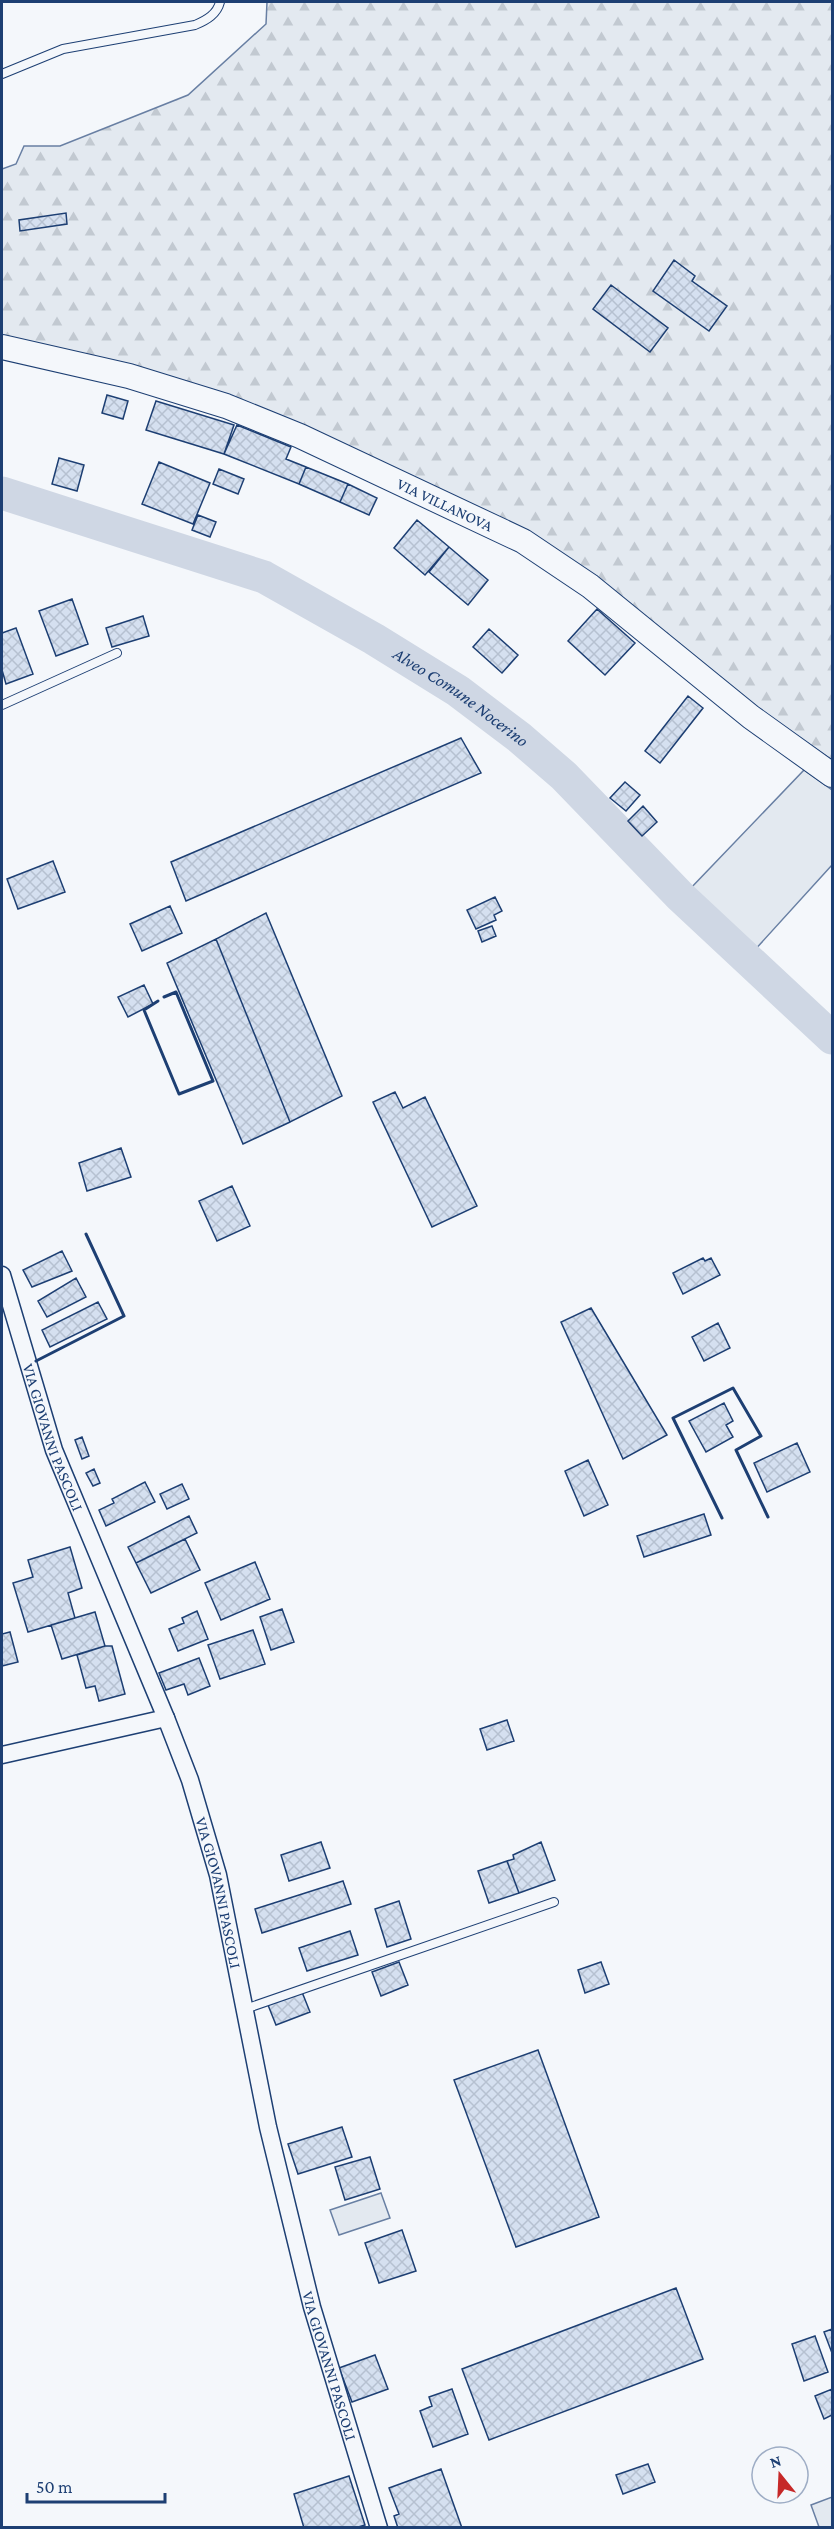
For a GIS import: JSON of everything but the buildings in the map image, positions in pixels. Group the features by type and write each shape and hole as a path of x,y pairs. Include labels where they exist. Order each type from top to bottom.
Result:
{"main road":[{"name":"VIA VILLANOVA","path":"2,347 129,376 226,406 300,436 524,541 590,586 751,717 832,775"}],"street":[{"name":"VIA GIOVANNI PASCOLI","path":"2,1275 54,1450 190,1780 218,1875 268,2127 312,2307 379,2528"},
{"path":"2,1755 166,1718"}],"lane":[{"path":"2,74 63,49 195,25 208,19 218,9 220,2"},
{"path":"2,705 117,652"},
{"path":"245,2009 554,1902"}],"green space":[{"path":"267,2 832,2 832,760 755,707 596,578 246,402 2,335 2,169 16,164 24,146 60,146 188,95 266,24"},
{"path":"804,770 832,790 832,865 752,953 689,890"},
{"path":"381,2193 390,2218 339,2235 330,2210"},
{"path":"832,2497 832,2527 819,2527 811,2505"}],"waterway":[{"name":"Alveo Comune Nocerino","path":"2,493 264,577 374,639 458,691 520,738 564,776 681,897 832,1038"}],"wall":[{"path":"158,1001 144,1010 179,1094 213,1081 176,992 164,997"},
{"path":"36,1361 124,1316 86,1234"},
{"path":"722,1518 673,1418 733,1388 761,1436 736,1450 768,1517"}]}
